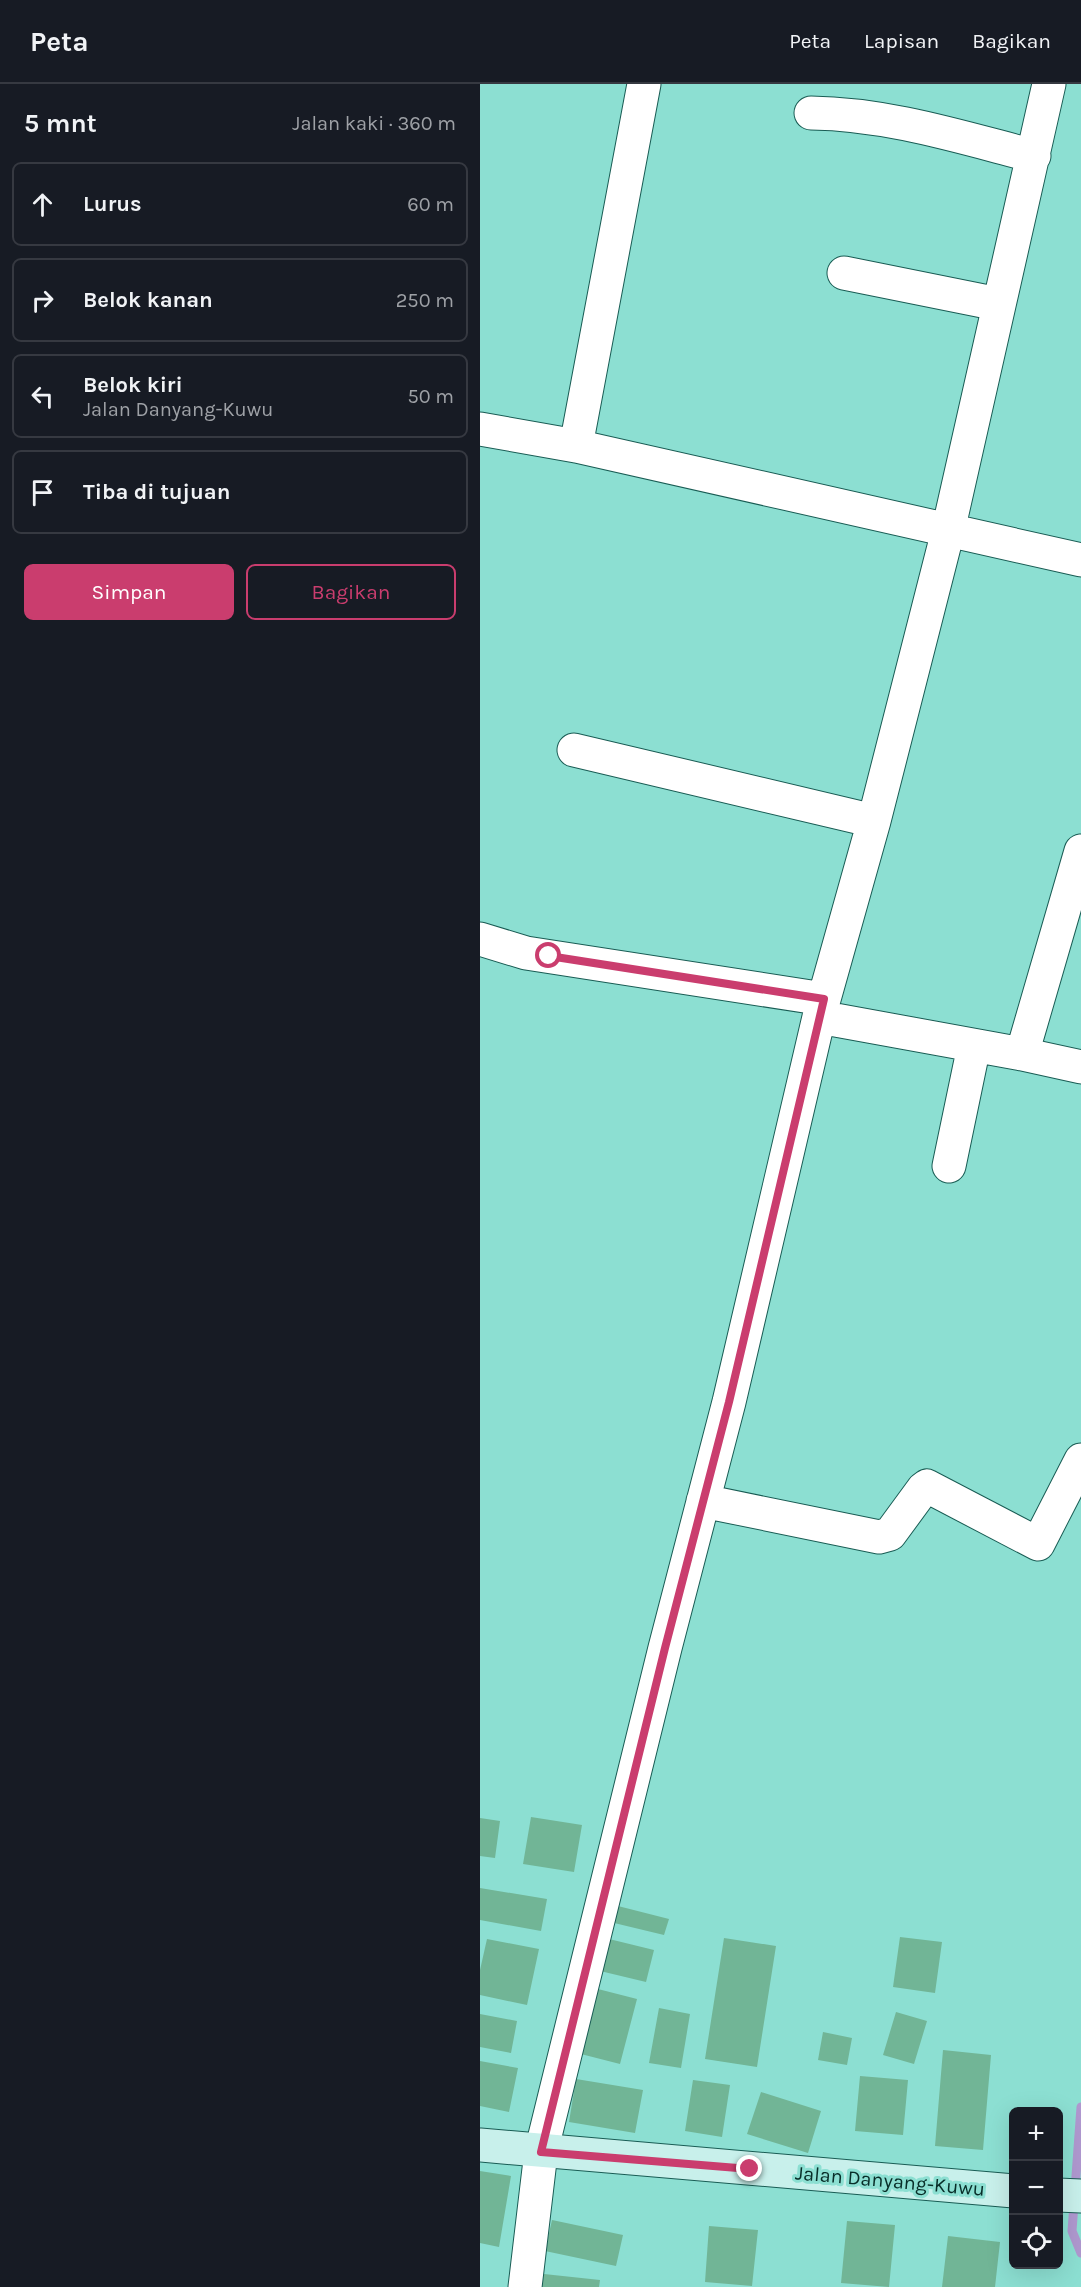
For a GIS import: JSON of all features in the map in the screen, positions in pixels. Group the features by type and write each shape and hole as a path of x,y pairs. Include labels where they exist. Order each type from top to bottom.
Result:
{"main road":[{"name":"Jalan Danyang-Kuwu","path":"480,2145 1008,2191"},
{"path":"1063,2195 1081,2196"}],"street":[{"path":"576,446 644,84"},
{"path":"525,2287 541,2152 734,1380 821,1008 874,821 948,531 1049,84"},
{"path":"811,113 840,113 895,121 1034,156"},
{"path":"844,273 998,304"},
{"path":"480,429 576,446 1081,560"},
{"path":"574,750 874,821"},
{"path":"1022,1054 1081,851"},
{"path":"480,939 526,953 821,1008 974,1046 1081,1067"},
{"path":"949,1166 974,1046"},
{"path":"703,1501 879,1537 890,1534 927,1486 1038,1544 1081,1460"}],"building":[{"path":"531,1817 582,1825 574,1872 523,1864"},
{"path":"480,1818 500,1821 495,1858 480,1856"},
{"path":"480,1888 547,1899 541,1931 480,1920"},
{"path":"614,1905 669,1919 664,1935 610,1922"},
{"path":"900,1937 942,1942 935,1993 893,1987"},
{"path":"605,1938 654,1950 646,1982 596,1970"},
{"path":"724,1938 776,1946 757,2067 705,2059"},
{"path":"487,1939 539,1949 527,2005 480,1995 480,1970"},
{"path":"594,1988 637,1999 620,2064 577,2053"},
{"path":"659,2008 690,2014 681,2068 649,2063"},
{"path":"896,2012 927,2021 914,2064 883,2055"},
{"path":"480,2014 517,2021 511,2053 480,2047"},
{"path":"823,2032 852,2038 847,2065 818,2060"},
{"path":"943,2050 991,2055 983,2150 935,2146"},
{"path":"480,2061 518,2068 509,2112 480,2106"},
{"path":"860,2076 908,2080 903,2135 855,2131"},
{"path":"576,2079 643,2090 635,2133 569,2122"},
{"path":"693,2080 730,2085 722,2137 685,2131"},
{"path":"761,2092 821,2111 808,2153 747,2134"},
{"path":"480,2171 511,2176 499,2247 480,2243"},
{"path":"552,2220 623,2235 616,2266 545,2251"},
{"path":"847,2221 895,2225 889,2287 841,2283"},
{"path":"709,2226 758,2230 752,2286 705,2282"},
{"path":"948,2236 1000,2242 995,2287 942,2287"},
{"path":"544,2274 600,2280 599,2287 542,2287"}],"waterway":[{"path":"1081,2107 1072,2231 1081,2253"}],"route":[{"path":"549,956 824,999 729,1402 665,1648 541,2152 750,2169"}]}
